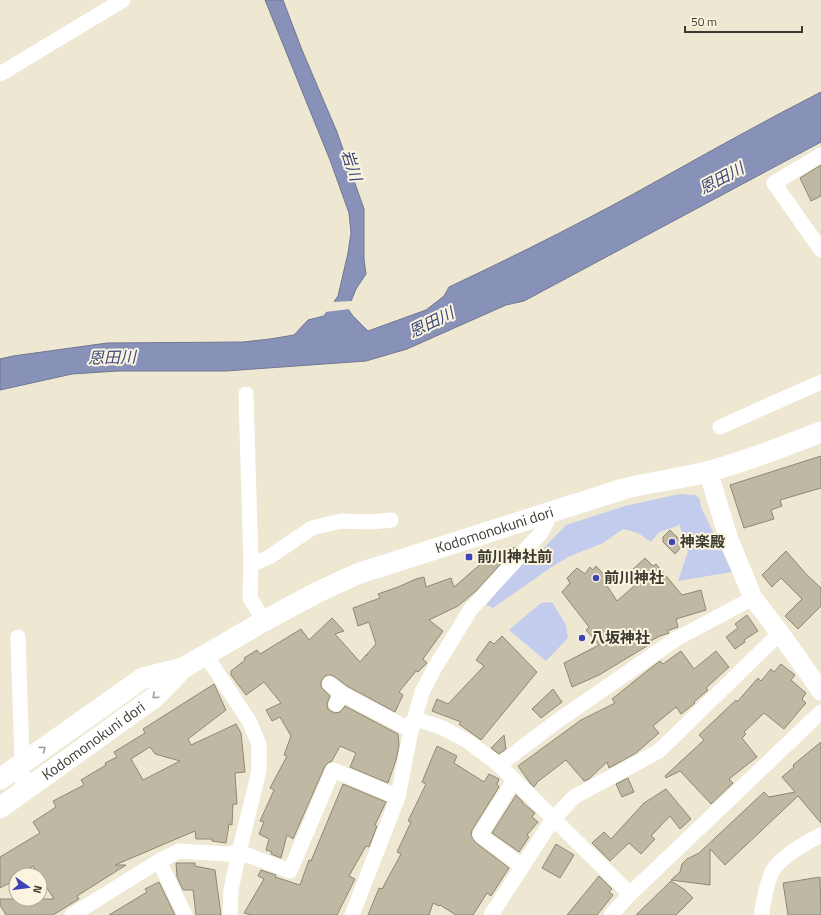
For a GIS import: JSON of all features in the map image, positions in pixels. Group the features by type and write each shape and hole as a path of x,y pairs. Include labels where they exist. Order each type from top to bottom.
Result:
{"main road":[{"name":"Kodomonokuni dori","path":"0,808 155,697 183,668 264,621 318,592 357,574 635,486 708,471 733,464 821,432"},
{"name":"Kodomonokuni dori","path":"0,780 143,678 183,668"}],"street":[{"path":"0,74 124,0"},
{"path":"821,155 774,183 821,250"},
{"path":"720,427 821,382"},
{"path":"246,394 251,566 250,598 264,621"},
{"path":"708,471 729,540 753,598 821,691"},
{"path":"352,915 398,797 402,770 422,692 437,663 471,609 541,533 552,512"},
{"path":"251,566 269,557 312,528 341,521 371,522 391,520"},
{"path":"499,765 556,722 676,639 753,598"},
{"path":"491,915 553,819 574,797 659,751 780,633"},
{"path":"18,637 23,793"},
{"path":"205,654 249,721 259,744 259,771 231,890 230,915"},
{"path":"330,684 339,699 405,727 414,721 422,720 443,728 469,742 499,765 630,894"},
{"path":"611,915 630,894 821,712"},
{"path":"72,915 159,861 179,851 227,854 239,852 290,871 333,770 398,797"},
{"path":"514,780 480,835 522,866"},
{"path":"762,915 767,886 775,867 800,846 821,835"},
{"path":"159,861 185,915"}],"shaded area":[{"path":"680,494 696,495 700,500 701,507 732,572 678,581 688,551 679,524 675,527 659,532 651,542 638,533 623,529 603,543 568,557 493,608 486,605 523,562 540,552 566,525 625,506"},
{"path":"552,602 566,625 568,638 546,661 509,630 541,603"}],"water":[{"name":"恩田川","path":"265,0 283,0 302,50 337,132 364,209 364,259 366,274 356,289 348,309 368,331 426,310 444,296 449,287 585,220 821,92 821,142 524,301 506,305 407,349 366,361 226,371 118,371 72,374 0,390 0,359 107,343 243,342 294,335 308,320 324,316 338,296 351,233 349,213 330,160"}],"pier":[{"path":"353,301 350,309 325,312 331,302"}],"building":[{"path":"821,165 821,196 811,201 800,178"},
{"path":"821,456 821,488 780,500 782,506 771,510 774,519 744,528 730,485"},
{"name":"神楽殿","path":"670,530 684,544 675,554 663,542 663,537"},
{"path":"516,547 476,591 458,606 429,620 443,631 423,659 427,663 418,672 416,671 399,692 403,695 395,712 347,686 331,675 327,675 323,678 321,687 330,696 327,704 328,709 335,713 340,712 345,706 398,734 399,745 396,760 388,783 350,767 356,753 340,746 332,761 325,766 293,839 287,835 281,858 266,850 269,839 259,834 264,822 260,821 274,790 270,788 287,756 284,755 291,736 280,717 272,721 266,710 281,703 264,682 246,695 231,675 231,671 245,660 244,658 257,650 260,654 301,629 309,640 332,618 344,631 335,634 360,662 366,655 367,656 376,644 369,622 358,626 353,608 380,598 378,594 424,577 426,587 451,578 454,587 490,556"},
{"path":"786,551 807,575 821,588 821,606 798,629 785,616 802,599 781,578 772,587 762,575"},
{"path":"645,558 653,566 656,564 682,595 701,590 706,610 676,619 678,627 667,631 669,633 645,644 647,646 599,675 572,687 564,663 599,645 586,630 589,627 562,592 570,583 567,578 577,568 585,574 590,567 593,570 596,566 607,578 604,581 617,601 641,580 631,571"},
{"path":"747,615 758,631 744,640 745,642 735,649 726,637 738,628 735,624"},
{"path":"502,636 537,672 481,740 459,724 461,722 432,711 437,699 448,704 484,666 476,660 490,641 494,644"},
{"path":"681,651 694,669 716,651 729,667 706,688 708,690 694,702 695,703 681,714 676,707 653,726 659,733 636,753 609,768 607,762 589,779 584,781 566,760 536,783 534,787 530,783 518,766 581,720 615,703 612,699 652,667 660,661 663,664"},
{"path":"781,664 795,675 791,680 806,693 802,699 806,703 784,729 764,713 744,732 746,734 742,738 757,757 729,779 733,783 711,804 680,771 666,778 665,776 704,740 699,735 736,700 737,702 758,678 761,681 771,669 774,672"},
{"path":"214,684 226,710 188,739 191,745 236,724 241,733 245,772 235,773 237,804 233,804 232,825 229,824 226,843 212,841 212,839 196,839 195,831 115,865 126,865 77,896 79,899 53,915 6,915 0,905 0,899 8,899 8,907 48,907 48,899 54,899 48,890 48,867 8,867 8,884 0,888 0,857 40,833 33,822 56,807 53,801 84,785 81,780 106,765 105,763 117,757 114,752 145,733 143,729","holes":["150,747 155,754 180,761 143,780 131,759"]},
{"path":"553,689 562,702 541,718 532,709"},
{"path":"504,735 506,749 499,754 491,748"},
{"path":"821,742 821,823 798,796 725,865 710,849 710,885 671,880 680,872 682,864 687,859 699,853 764,792 769,797 795,792 782,777 794,767 793,765"},
{"path":"437,746 457,756 454,763 484,782 489,774 499,779 497,784 499,787 472,830 471,835 475,842 509,868 491,896 487,893 473,915 456,915 440,905 439,906 433,903 429,915 368,915 379,888 382,889 401,854 397,852 411,822 408,821 426,784 422,782"},
{"path":"628,778 634,792 622,797 616,784"},
{"path":"343,784 386,802 375,825 377,826 369,847 366,846 349,876 355,879 337,915 252,915 244,913 264,879 258,876 261,870 276,875 275,877 300,885 309,860 311,861"},
{"path":"666,789 691,819 680,829 670,816 651,836 655,839 641,854 629,843 610,861 592,843 604,832 611,839 644,803"},
{"path":"516,795 535,813 532,817 538,822 527,835 529,837 519,852 492,833"},
{"path":"556,844 574,855 560,878 542,868"},
{"path":"176,863 195,863 195,866 215,870 221,915 196,915 193,890 183,890 177,877"},
{"path":"599,876 612,889 609,892 613,895 597,915 567,915"},
{"path":"820,877 821,915 788,915 783,883"},
{"path":"671,881 685,890 693,898 676,915 636,915"},
{"path":"159,882 175,915 109,915 147,892 145,889"}],"place":[{"name":"神楽殿","path":"672,542"},
{"name":"前川神社前","path":"469,557"},
{"name":"前川神社","path":"596,578"},
{"name":"八坂神社","path":"582,638"}],"water label":[{"name":"岩川","path":"352,165"}]}
